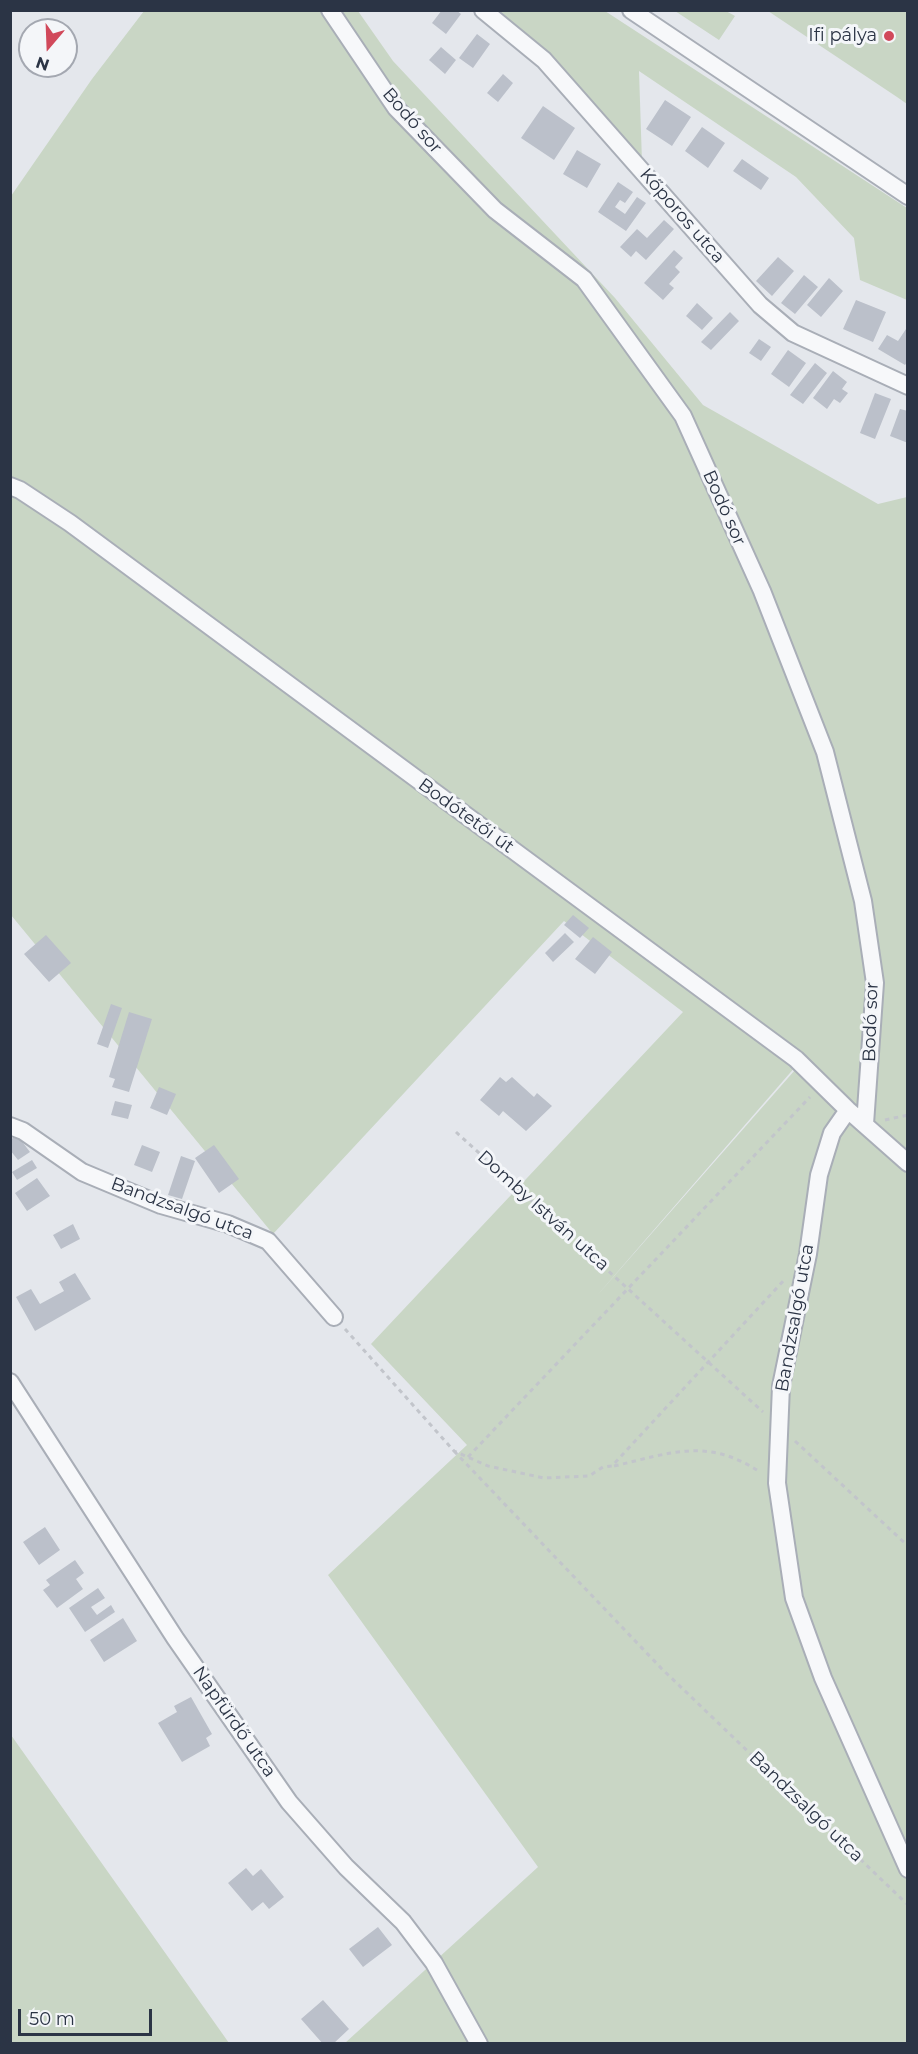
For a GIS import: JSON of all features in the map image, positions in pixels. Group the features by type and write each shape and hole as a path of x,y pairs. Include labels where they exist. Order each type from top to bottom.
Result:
{"street":[{"name":"Bodó sor","path":"330,10 396,108 495,210 584,279 683,416 762,591 828,763 863,901 875,983 865,1124"},
{"name":"Kőporos utca","path":"483,10 544,60 760,305 793,333 908,386"},
{"path":"630,10 908,196"},
{"name":"Bodótetői út","path":"10,486 20,490 89,537 796,1059 848,1110 908,1163"},
{"name":"Bandzsalgó utca","path":"848,1110 832,1133 819,1175 808,1254 781,1386 777,1482 794,1598 823,1678 908,1869"},
{"name":"Bandzsalgó utca","path":"10,1126 23,1131 82,1172 161,1205 228,1224 268,1241 334,1317"},
{"name":"Napfürdő utca","path":"10,1382 175,1638 289,1802 346,1867 403,1922 434,1963 479,2043"}],"path":[{"path":"468,1456 629,1290 822,1084"},
{"name":"Domby István utca","path":"456,1132 629,1290"},
{"path":"612,1466 808,1254"},
{"name":"Bandzsalgó utca","path":"334,1317 454,1450 661,1668 908,1905"},
{"path":"454,1450 488,1466 544,1478 589,1476 603,1467 692,1449 724,1454 753,1467 777,1482"}],"green space":[{"path":"144,11 358,11 393,61 615,298 703,405 878,504 907,497 907,1168 796,1066 594,1299 795,1070 907,1173 907,2043 345,2043 538,1867 328,1575 467,1445 371,1344 683,1012 564,921 273,1234 11,915 11,196 92,79"},
{"path":"495,11 605,11 907,208 907,300 860,280 854,238 796,177 639,71 642,162"},
{"path":"675,11 726,11 735,16 719,40"},
{"path":"768,11 907,11 907,104 897,97"},
{"path":"11,1735 229,2043 11,2043"}],"building":[{"path":"442,10 456,10 461,14 446,34 432,23"},
{"path":"477,34 490,44 473,68 459,58"},
{"path":"441,47 456,60 445,74 429,60"},
{"path":"503,74 513,83 498,102 487,93"},
{"path":"665,100 691,117 672,146 646,129"},
{"path":"543,106 575,128 554,160 521,138"},
{"path":"702,127 725,143 708,168 685,151"},
{"path":"577,150 601,164 587,188 563,174"},
{"path":"742,159 769,178 761,190 733,171"},
{"path":"618,182 633,192 625,203 620,200 615,207 625,214 637,197 646,203 626,231 598,212"},
{"path":"664,220 674,229 646,260 636,251 631,257 620,247 637,229 647,238"},
{"path":"674,250 683,258 675,267 680,272 669,284 674,288 663,300 644,283"},
{"path":"778,257 794,271 772,296 756,281"},
{"path":"804,275 818,287 795,314 781,303"},
{"path":"829,278 843,291 821,317 807,305"},
{"path":"856,300 886,312 873,342 843,329"},
{"path":"697,303 713,318 702,330 686,316"},
{"path":"730,312 739,321 711,350 701,342"},
{"path":"908,326 908,361 905,365 878,349 887,335 898,341"},
{"path":"759,339 771,347 761,361 749,353"},
{"path":"788,350 806,363 789,387 771,374"},
{"path":"815,363 827,373 803,404 790,395"},
{"path":"833,371 847,382 842,389 848,393 840,403 834,399 827,409 813,398"},
{"path":"875,393 891,399 875,439 860,433"},
{"path":"900,409 908,411 908,443 890,436"},
{"path":"573,915 589,928 580,938 564,925"},
{"path":"565,933 574,942 553,962 545,953"},
{"path":"46,935 71,963 49,982 24,954"},
{"path":"593,937 612,952 595,974 575,959"},
{"path":"111,1004 122,1008 108,1048 97,1044"},
{"path":"129,1012 152,1019 129,1092 112,1087 115,1079 109,1077"},
{"path":"500,1077 506,1082 512,1077 534,1097 537,1093 552,1106 526,1131 503,1111 499,1116 480,1100"},
{"path":"159,1087 176,1094 167,1115 150,1108"},
{"path":"115,1101 132,1105 128,1119 111,1115"},
{"path":"17,1135 30,1152 18,1160 10,1150 10,1140"},
{"path":"142,1145 160,1152 152,1172 134,1165"},
{"path":"214,1145 239,1179 219,1193 195,1158"},
{"path":"181,1156 195,1161 182,1199 168,1195"},
{"path":"32,1160 37,1168 17,1180 12,1172"},
{"path":"37,1178 50,1196 27,1211 15,1193"},
{"path":"73,1224 80,1239 61,1249 53,1235"},
{"path":"75,1273 91,1299 35,1331 16,1297 31,1289 40,1304 64,1291 59,1282"},
{"path":"45,1527 60,1550 39,1565 23,1542"},
{"path":"75,1560 84,1573 76,1579 83,1589 57,1608 43,1590 50,1585 46,1580"},
{"path":"98,1588 105,1598 91,1607 97,1615 111,1605 115,1612 85,1632 69,1608"},
{"path":"123,1618 137,1641 104,1662 90,1640"},
{"path":"191,1697 212,1734 206,1738 210,1746 182,1762 158,1723 177,1712 174,1706"},
{"path":"246,1868 253,1876 261,1869 284,1897 269,1909 263,1902 252,1911 228,1883"},
{"path":"378,1927 392,1945 363,1967 349,1949"},
{"path":"323,2000 349,2029 333,2044 323,2044 301,2019"}],"place":[{"name":"Ifi pálya","path":"889,36"}]}
